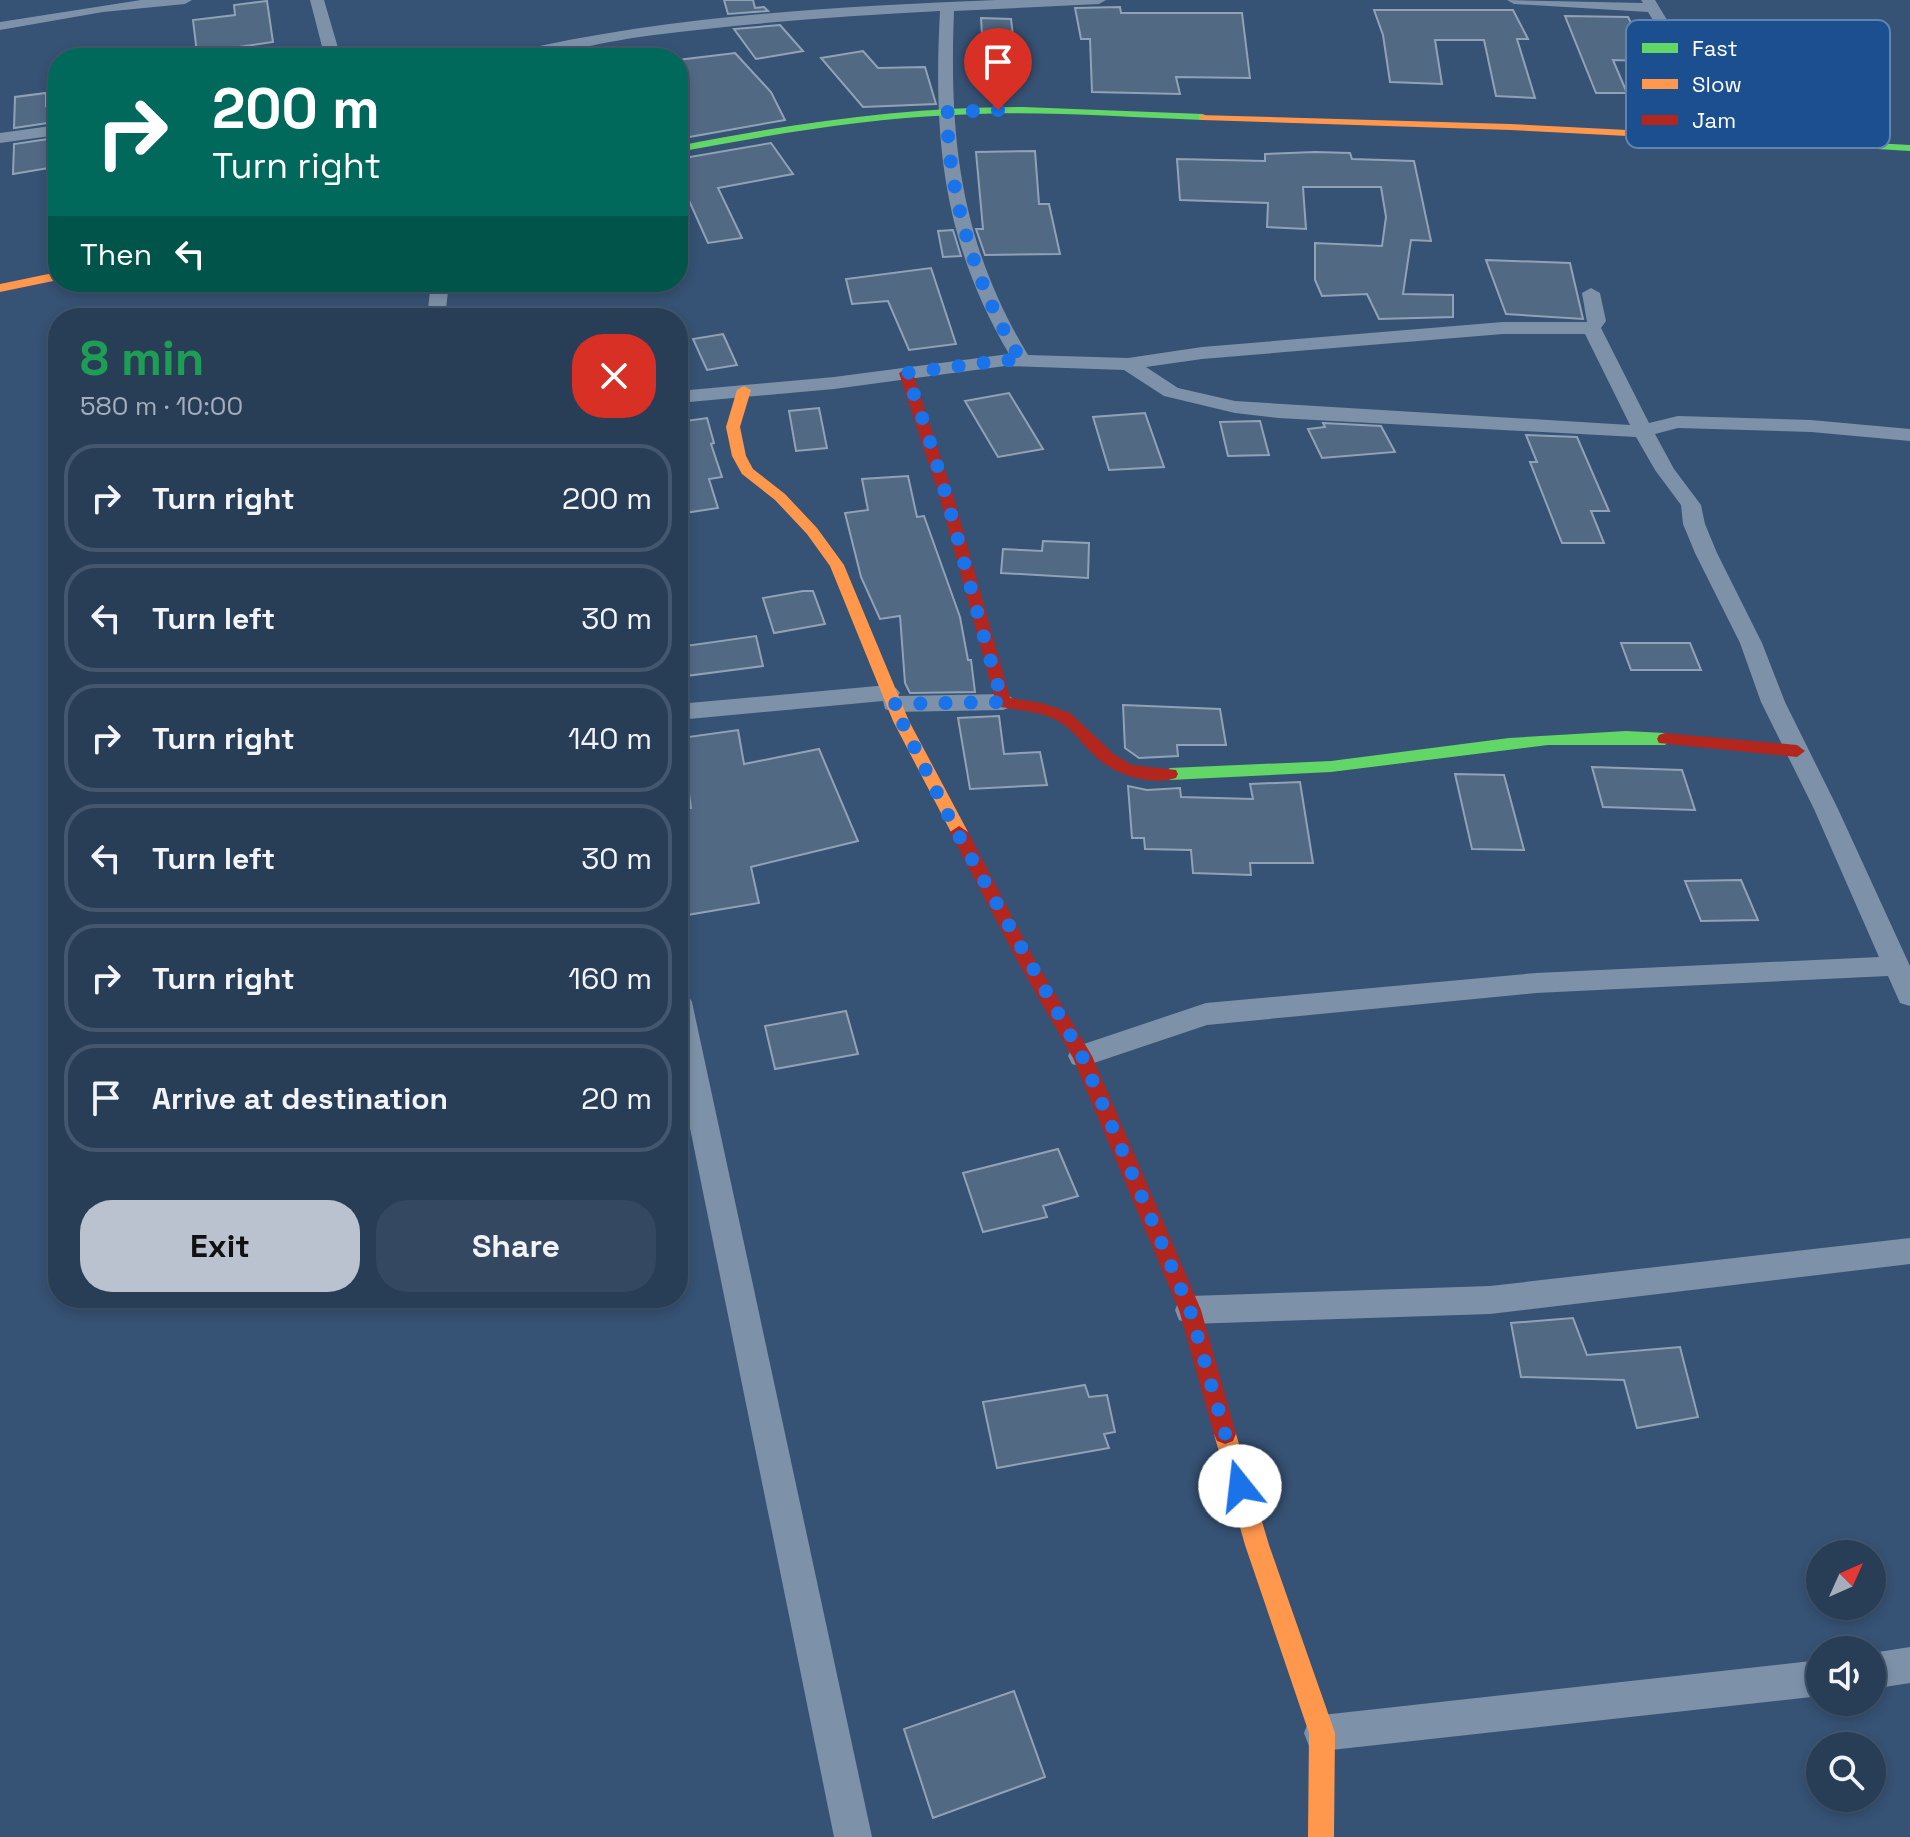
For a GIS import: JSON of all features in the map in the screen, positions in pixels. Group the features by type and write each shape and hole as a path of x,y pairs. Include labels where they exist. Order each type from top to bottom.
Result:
{"street":[{"path":"0,26 103,8 185,0"},
{"path":"317,0 330,48"},
{"path":"557,48 651,30 880,4 947,8 1099,0"},
{"path":"1514,0 1651,4"},
{"path":"947,8 947,112 952,179 997,319 1022,361"},
{"path":"688,147 840,123 947,112 1231,116 1626,135"},
{"path":"0,138 48,131"},
{"path":"1890,147 1910,148"},
{"path":"0,288 48,278"},
{"path":"1591,293 1597,321 1592,328"},
{"path":"688,396 834,383 1005,360 1128,364 1202,353 1503,328 1592,328"},
{"path":"1592,328 1643,431 1665,470 1691,505 1694,524 1706,553 1751,643 1773,702 1910,996"},
{"path":"1128,364 1171,392 1235,407 1518,427 1643,431 1678,422 1811,426 1910,435"},
{"path":"906,373 932,440 953,528 1003,702"},
{"path":"744,390 733,427 739,456 747,471 780,497 837,565 891,698 954,827 1082,1056 1190,1310 1257,1545 1322,1733 1321,1837"},
{"path":"688,711 891,698 1003,702 1040,707 1076,725 1099,751 1128,772 1147,775 1351,764 1465,747 1621,735 1797,751"},
{"path":"1082,1056 1206,1014 1536,983 1895,966"},
{"path":"688,1050 853,1837"},
{"path":"1190,1310 1490,1300 1910,1251"},
{"path":"1886,1669 1910,1665"},
{"path":"1322,1733 1806,1680"}],"building":[{"path":"724,0 753,0 755,8 764,7 768,11 728,14"},
{"path":"267,1 273,42 232,48 196,48 193,20 235,15 234,5"},
{"path":"1120,7 1121,13 1242,13 1250,78 1176,77 1180,94 1092,92 1090,39 1081,39 1075,8"},
{"path":"1374,10 1513,10 1528,39 1517,39 1535,98 1496,96 1484,40 1435,40 1442,84 1390,82 1383,35"},
{"path":"1565,16 1628,17 1630,20 1626,20 1626,60 1613,60 1626,93 1596,93"},
{"path":"981,18 1011,19 1019,85 985,85"},
{"path":"780,25 803,51 756,59 734,29"},
{"path":"863,51 878,68 925,67 936,104 863,107 821,58"},
{"path":"735,53 771,92 785,120 688,137 688,59"},
{"path":"46,93 48,123 14,128 15,97"},
{"path":"48,139 48,168 13,174 14,144"},
{"path":"771,143 793,174 718,188 742,238 708,243 688,198 688,157"},
{"path":"1035,151 1039,204 1049,204 1060,254 985,255 976,229 983,229 976,152"},
{"path":"1350,153 1352,159 1414,161 1431,241 1411,240 1403,294 1453,295 1453,317 1379,319 1367,294 1322,296 1315,280 1315,243 1382,246 1386,217 1381,187 1303,187 1306,229 1267,227 1268,203 1180,200 1177,159 1265,161 1265,154"},
{"path":"953,230 961,256 943,257 938,231"},
{"path":"1486,260 1570,263 1583,319 1506,314"},
{"path":"931,268 956,344 909,350 888,301 852,304 846,279"},
{"path":"723,334 737,365 707,370 693,339"},
{"path":"1009,393 1043,449 998,457 965,401"},
{"path":"819,408 827,448 796,451 789,411"},
{"path":"1145,413 1164,467 1109,470 1093,417"},
{"path":"707,418 714,443 711,444 722,477 709,479 718,508 688,512 688,421"},
{"path":"1260,421 1269,455 1228,456 1220,422"},
{"path":"1323,423 1381,426 1395,452 1322,458 1308,429 1325,427"},
{"path":"1526,435 1577,437 1609,511 1591,511 1604,543 1562,543 1530,462 1537,462"},
{"path":"908,476 917,517 924,516 960,617 975,692 910,693 905,683 900,616 880,619 861,577 845,513 868,510 862,479"},
{"path":"1043,541 1089,543 1088,578 1001,573 1003,549 1042,551"},
{"path":"813,591 825,624 774,633 763,598"},
{"path":"756,636 763,666 688,676 688,646"},
{"path":"1621,643 1690,643 1701,670 1631,670"},
{"path":"1123,705 1220,709 1226,745 1177,745 1178,756 1139,758 1125,748"},
{"path":"999,716 1004,754 1040,752 1047,785 970,789 958,718"},
{"path":"738,730 744,764 819,749 858,841 751,867 759,903 688,915 688,808 691,808 688,737"},
{"path":"1592,767 1682,770 1695,810 1603,807"},
{"path":"1455,774 1504,775 1524,850 1472,849"},
{"path":"1300,782 1313,863 1250,863 1251,875 1193,873 1191,850 1145,849 1144,838 1132,838 1128,786 1147,790 1180,788 1181,797 1253,799 1250,784"},
{"path":"1741,880 1758,920 1701,921 1685,881"},
{"path":"846,1011 858,1054 775,1069 765,1026"},
{"path":"1058,1149 1078,1196 1043,1206 1047,1217 983,1232 963,1173"},
{"path":"1573,1318 1587,1355 1680,1347 1698,1417 1637,1428 1624,1380 1521,1377 1511,1323"},
{"path":"1085,1385 1089,1397 1107,1395 1115,1432 1104,1434 1109,1448 997,1468 983,1402"},
{"path":"1014,1691 1045,1777 933,1818 904,1729"}],"traffic: fast":[{"path":"688,147 837,122 957,111 1049,110 1203,117"},
{"path":"1890,147 1910,148"},
{"path":"1170,774 1354,764 1470,748 1587,737 1665,739"}],"traffic: slow":[{"path":"1203,117 1626,133"},
{"path":"0,288 48,278"},
{"path":"744,390 733,427 739,456 747,471 780,497 812,531 837,565 901,721 959,832"},
{"path":"1225,1434 1257,1545 1322,1733 1321,1837"}],"traffic: jam":[{"path":"906,373 946,495 1003,702 1042,709 1064,717 1100,752 1126,769 1147,774 1170,774"},
{"path":"1665,739 1797,751"},
{"path":"959,832 1026,960 1082,1056 1190,1310 1225,1434"}],"route":[{"path":"998,110 947,112 947,151 975,258 997,319 1022,361 1005,360 906,373 932,440 975,611 1003,702 893,704 954,827 1082,1056 1190,1310 1240,1486"}]}
